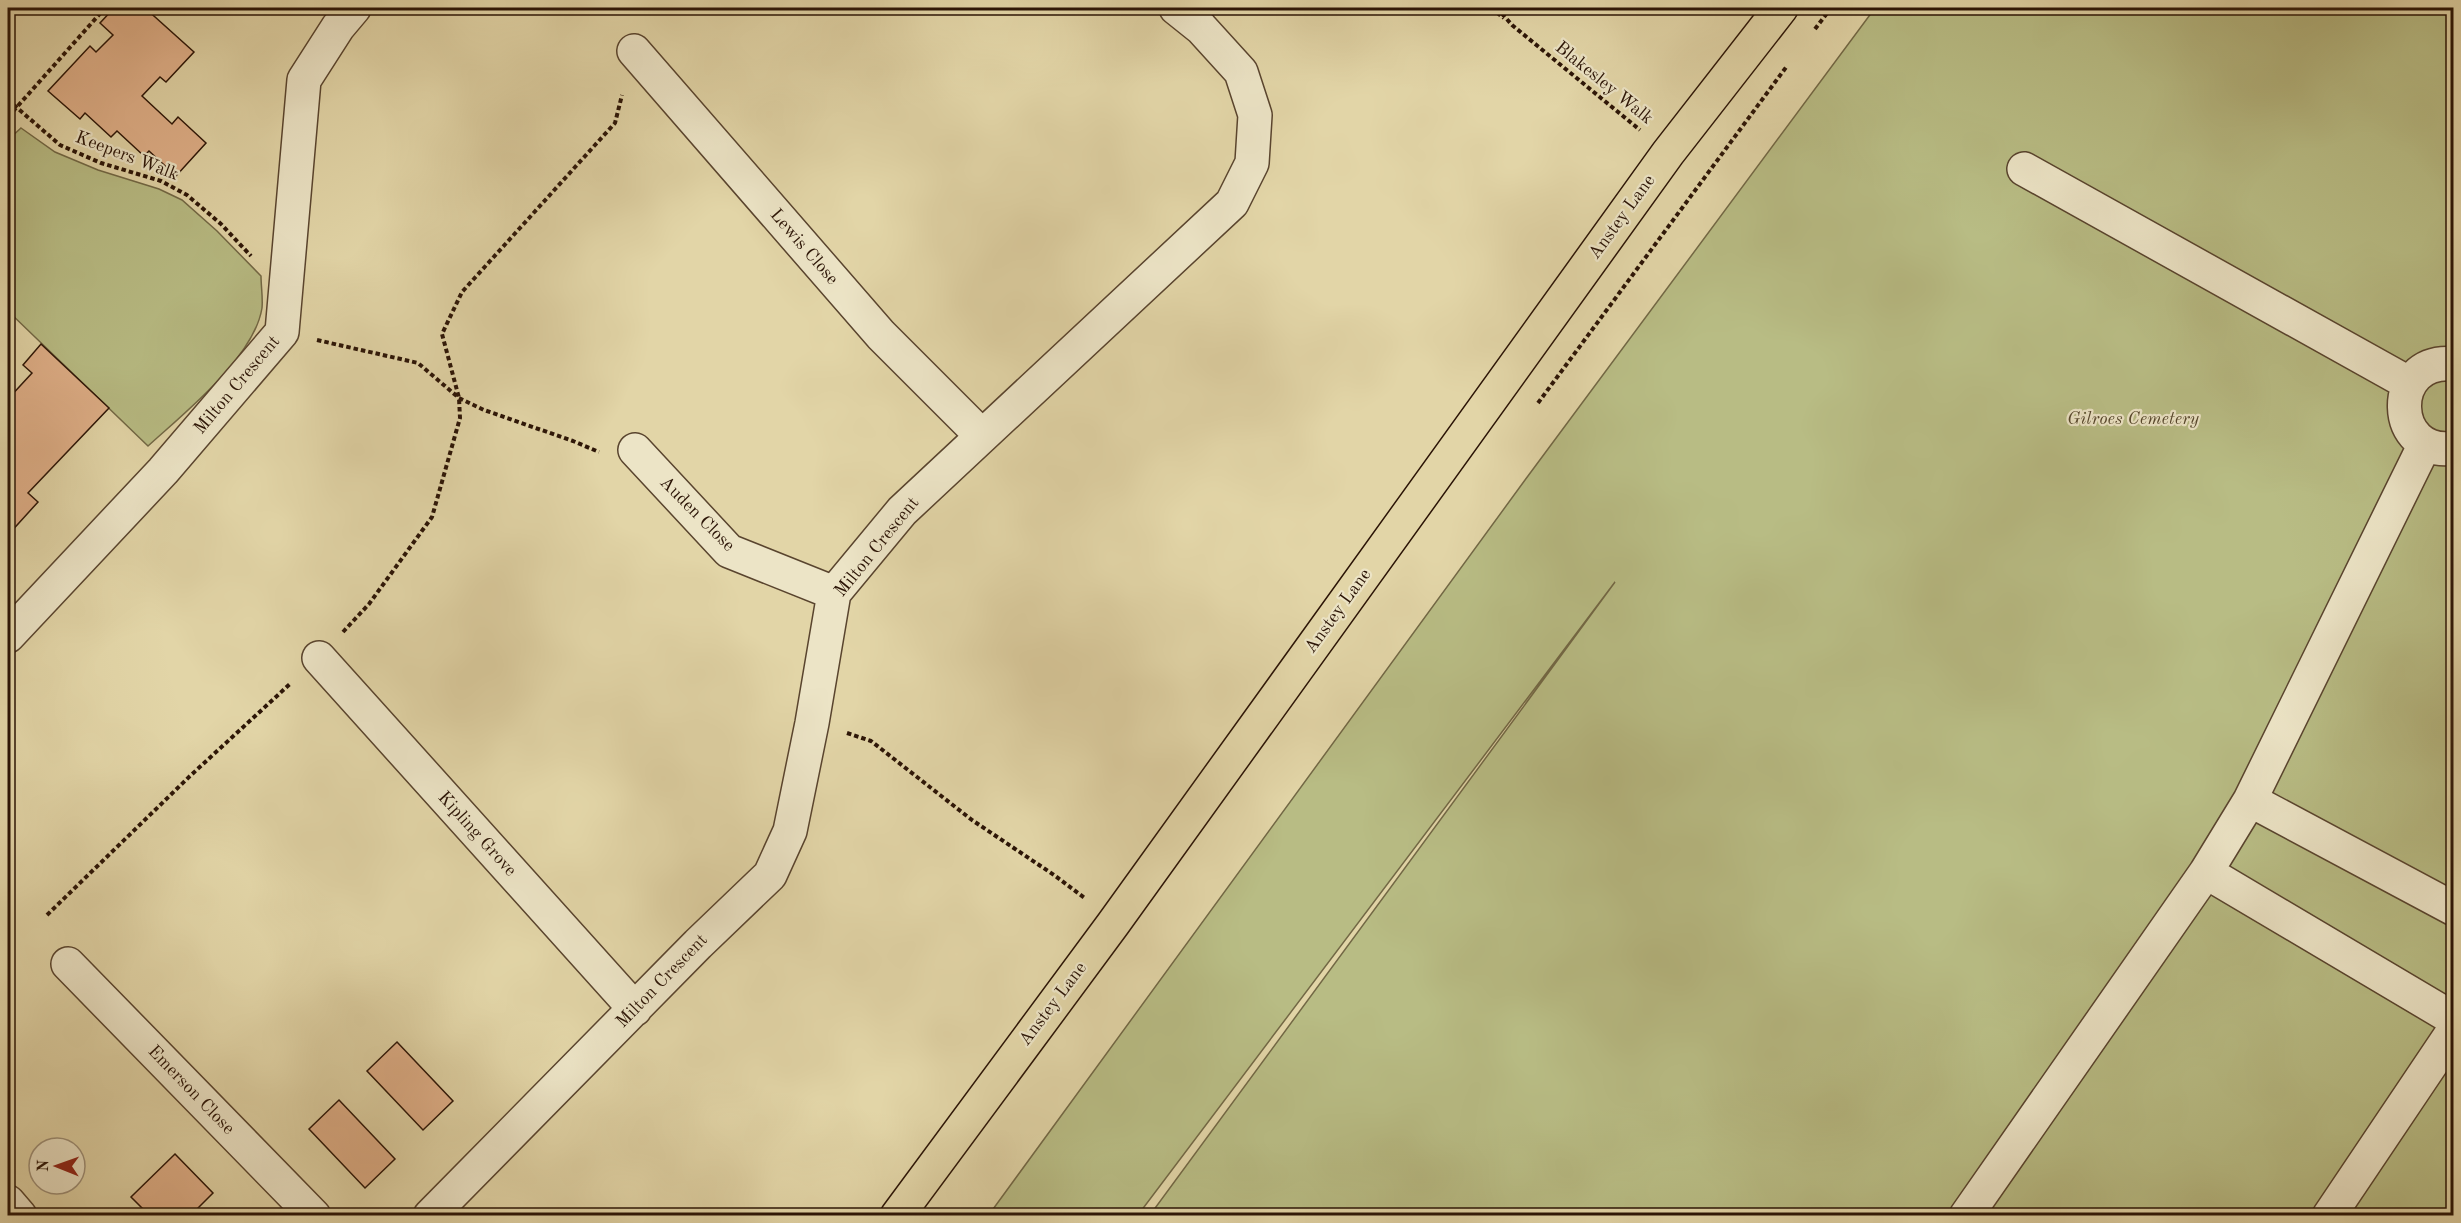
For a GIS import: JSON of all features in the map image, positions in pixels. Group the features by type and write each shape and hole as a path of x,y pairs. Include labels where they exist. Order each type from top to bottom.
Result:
{"main road":[{"name":"Anstey Lane","path":"897,1215 1113,924 1668,153 1781,8"}],"street":[{"name":"Milton Crescent","path":"8,636 164,471 282,332 304,80 338,27 354,8"},
{"name":"Milton Crescent","path":"430,1215 698,944 770,875 790,831 812,723 834,593 902,511 1232,202 1252,163 1255,115 1241,72 1201,28 1176,8"},
{"name":"Lewis Close","path":"634,51 881,335 982,436"},
{"path":"2024,169 2410,384"},
{"path":"1966,1215 2206,872 2250,800 2440,446 2415,435 2407,424 2404,410 2405,397 2410,384 2419,373 2430,366 2444,363 2454,364"},
{"name":"Auden Close","path":"635,450 729,551 834,593"},
{"name":"Kipling Grove","path":"319,658 635,1009"},
{"path":"2250,800 2454,909"},
{"path":"2206,872 2454,1019"},
{"name":"Emerson Close","path":"68,964 314,1215"},
{"path":"2329,1215 2454,1030"}],"path":[{"path":"8,117 105,8"},
{"path":"1491,8 1512,25"},
{"name":"Blakesley Walk","path":"1497,8 1512,25 1668,153"},
{"path":"48,915 190,776 319,658 369,604 432,517 460,418 459,398 442,334 462,292 615,123 634,51"},
{"name":"Keepers Walk","path":"8,100 60,145 101,163 161,181 187,195 220,224 285,291"},
{"path":"282,332 418,363 459,398 484,410 573,441 608,456 635,450"},
{"path":"812,723 871,741 972,820 1054,874 1113,924"}],"green space":[{"name":"Gilroes Cemetery","path":"1875,8 2453,8 2453,1215 1150,1215 1615,582 1138,1215 988,1216 1525,480"},
{"path":"21,128 55,152 98,170 159,189 182,200 217,231 261,276 262,308 256,327 246,346 216,383 148,446 8,311 8,140"}],"building":[{"path":"114,8 145,8 194,52 166,82 160,77 142,96 172,124 178,117 206,143 176,176 149,151 144,156 117,131 111,137 85,113 80,119 48,91 90,46 96,52 113,35 100,23"},
{"path":"41,344 109,408 28,493 38,502 8,535 8,399 32,373 23,365"},
{"path":"397,1042 453,1101 423,1130 367,1071"},
{"path":"339,1100 395,1159 365,1188 309,1129"},
{"path":"175,1154 213,1193 190,1216 138,1216 144,1210 131,1197"}]}
